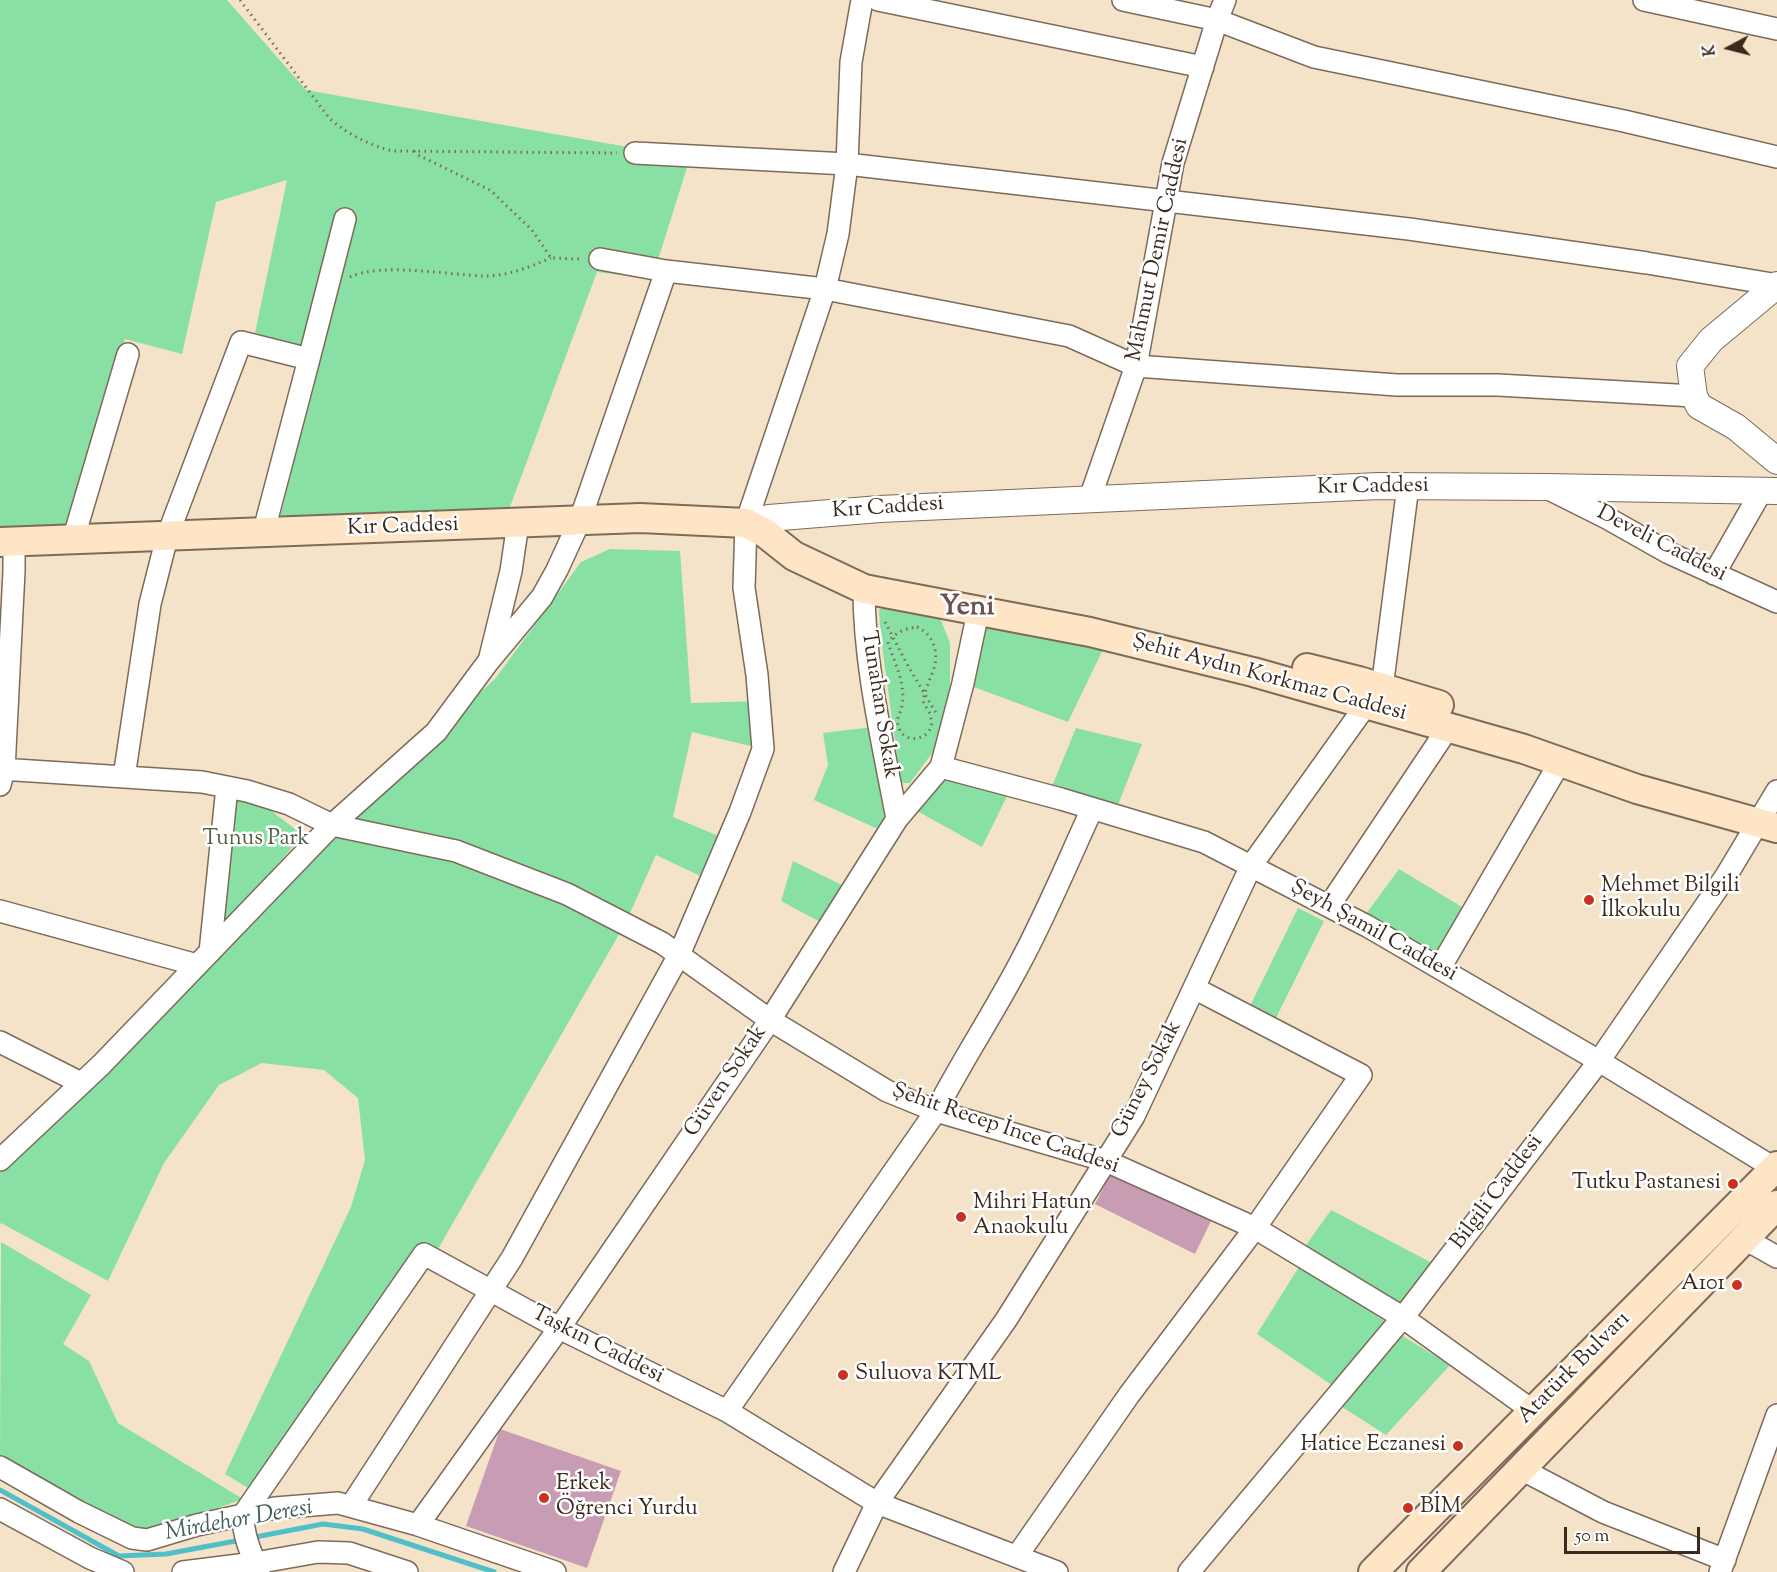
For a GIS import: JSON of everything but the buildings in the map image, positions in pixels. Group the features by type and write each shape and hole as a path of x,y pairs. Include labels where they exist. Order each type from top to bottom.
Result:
{"main road":[{"name":"Kır Caddesi","path":"7,542 640,518 756,528"},
{"name":"Şehit Aydın Korkmaz Caddesi","path":"756,528 864,603 978,612 1090,632 1253,672 1374,696 1448,728 1524,749 1638,789 1772,811"},
{"name":"Şehit Aydın Korkmaz Caddesi","path":"756,528 794,540 837,559 897,578 1131,624 1374,696 1660,776 1772,811"},
{"name":"Atatürk Bulvarı","path":"1373,1572 1776,1167"},
{"name":"Atatürk Bulvarı","path":"1421,1572 1777,1205"}],"street":[{"path":"351,1506 492,1291 569,1158 679,956 740,813 763,748 744,588 756,528 825,290 838,234 847,164 851,62 862,0"},
{"path":"878,0 1203,67"},
{"path":"1123,0 1217,20 1314,57 1624,121 1777,157"},
{"name":"Mahmut Demir Caddesi","path":"1090,498 1136,366 1173,163 1225,0"},
{"path":"1644,0 1777,29"},
{"path":"635,153 847,164 1409,229 1647,263 1777,285"},
{"path":"263,534 345,219"},
{"path":"600,259 666,271 825,290 1068,336 1136,366 1397,385 1498,385 1694,396"},
{"path":"0,1161 81,1083 332,825 436,732 488,662 542,597 562,561 580,520 666,271"},
{"path":"1777,285 1711,340 1690,366 1694,396 1699,406 1736,427 1777,461"},
{"path":"124,777 150,604 167,537 241,342 309,358"},
{"path":"73,540 128,354"},
{"path":"1374,696 1408,486"},
{"name":"Kır Caddesi","path":"756,528 769,518 880,509 1090,498 1408,486 1770,491"},
{"name":"Develi Caddesi","path":"1545,487 1608,518 1669,553 1777,602"},
{"path":"1714,574 1770,491"},
{"path":"488,662 511,571 518,523"},
{"path":"1,774 14,571 7,542"},
{"name":"Tunahan Sokak","path":"864,603 880,727 897,819"},
{"name":"Güven Sokak","path":"418,1525 559,1328 770,1020 897,819 941,766 978,612"},
{"name":"Güney Sokak","path":"844,1572 877,1503 1006,1320 1134,1116 1251,866 1374,696"},
{"path":"1329,906 1448,728"},
{"path":"1440,968 1560,762"},
{"name":"Şeyh Şamil Caddesi","path":"941,766 1204,842 1329,906 1440,968 1776,1167"},
{"name":"Şehit Recep İnce Caddesi","path":"1,774 124,777 202,782 247,790 289,804 332,825 456,850 567,894 662,944 770,1020 887,1091 936,1111 1106,1161 1255,1228 1402,1317 1533,1411"},
{"path":"203,959 227,787"},
{"path":"727,1411 936,1111 964,1057 1023,957 1092,809"},
{"name":"Bilgili Caddesi","path":"1189,1572 1402,1317 1599,1061 1772,811"},
{"path":"0,911 203,959"},
{"path":"1017,1556 1130,1395 1255,1228 1361,1075 1194,988"},
{"path":"0,1042 81,1083"},
{"path":"1745,1239 1777,1257"},
{"name":"Taşkın Caddesi","path":"250,1545 424,1254 559,1328 727,1411 877,1503 1057,1572"},
{"path":"1521,1469 1603,1512 1723,1566 1777,1415"},
{"path":"0,1467 79,1512 132,1538 147,1540 197,1525 250,1545 349,1553 407,1572"},
{"path":"183,1572 250,1545 275,1508 338,1503 418,1525 555,1572"},
{"path":"0,1509 90,1558 123,1572"}],"path":[{"path":"240,0 330,119 343,130 369,144 393,151 635,153"},
{"path":"414,151 490,190 532,230 551,258"},
{"path":"329,281 340,281 376,270 485,276 513,273 551,258 600,259"},
{"path":"864,603 883,618 924,694 950,732"},
{"path":"917,627 925,630 931,637 935,651 935,664 924,694 923,701 931,717 932,725 923,737 912,739 898,728 897,717 903,706 902,687 900,672 888,642 893,635 909,628 917,627"}],"green space":[{"path":"0,0 227,0 306,90 690,158 652,279 597,272 507,515 279,522 320,356 255,333 287,180 216,202 182,354 125,339 64,528 0,532"},
{"path":"610,549 680,551 691,703 759,701 763,749 692,732 673,817 728,840 711,881 656,855 625,924 438,1249 424,1254 258,1494 225,1474 351,1207 365,1160 358,1098 324,1070 262,1063 219,1085 164,1163 108,1281 1,1223 0,1225 0,1170 332,825 495,679 581,562"},
{"path":"887,605 940,618 950,643 950,696 938,745 910,783 903,783 900,778 881,638 879,610"},
{"path":"978,612 1109,637 1068,722 963,683"},
{"path":"873,727 890,818 880,830 814,800 828,765 823,733"},
{"path":"1076,728 1142,744 1114,815 1048,796"},
{"path":"941,767 1012,786 982,847 908,806"},
{"name":"Tunus Park","path":"229,792 261,803 303,835 213,938"},
{"path":"793,861 844,886 822,923 781,901"},
{"path":"1399,869 1472,913 1440,968 1360,922"},
{"path":"1298,908 1324,921 1276,1018 1251,1004"},
{"path":"1331,1210 1434,1264 1399,1307 1304,1248"},
{"path":"1,1242 91,1295 63,1344 89,1361 118,1423 243,1499 159,1529 125,1529 0,1459"},
{"path":"1300,1265 1389,1324 1336,1388 1257,1334"},
{"path":"1401,1335 1450,1365 1386,1435 1339,1405"}],"waterway":[{"name":"Mirdehor Deresi","path":"0,1490 119,1556 166,1554 241,1540"},
{"name":"Mirdehor Deresi","path":"250,1538 323,1524 363,1529 494,1572"}],"place":[{"name":"Mehmet Bilgili İlkokulu","path":"1589,900"},
{"name":"Tutku Pastanesi","path":"1733,1184"},
{"name":"Mihri Hatun Anaokulu","path":"961,1217"},
{"name":"A101","path":"1737,1285"},
{"name":"Suluova KTML","path":"843,1375"},
{"name":"Hatice Eczanesi","path":"1458,1446"},
{"name":"Erkek Öğrenci Yurdu","path":"544,1498"},
{"name":"BİM","path":"1408,1508"}],"district":[{"name":"Yeni","path":"967,609"}]}
